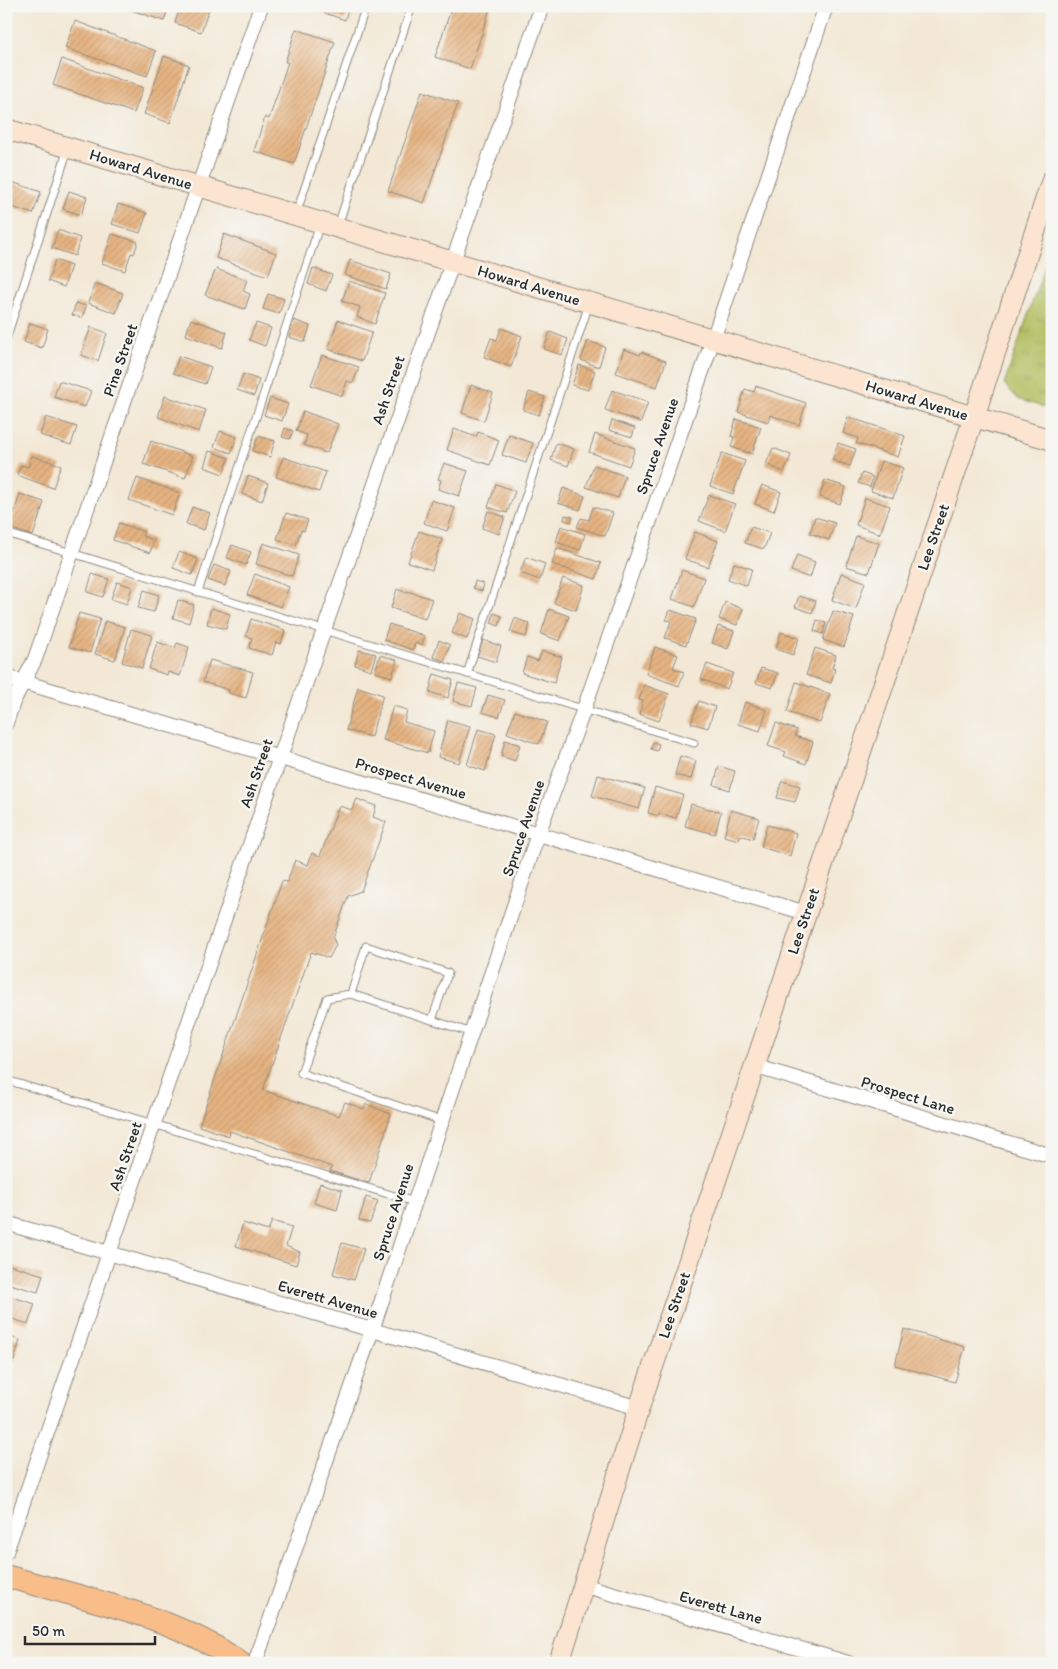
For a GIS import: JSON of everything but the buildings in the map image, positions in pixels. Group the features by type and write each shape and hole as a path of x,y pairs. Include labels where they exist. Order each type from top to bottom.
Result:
{"main road":[{"name":"Howard Avenue","path":"6,129 1052,440"},
{"name":"Lee Street","path":"559,1663 639,1408 974,417 1052,180"},
{"path":"6,1576 148,1616 227,1653 240,1663"}],"street":[{"name":"Pine Street","path":"6,723 13,702 35,659 261,6"},
{"name":"Ash Street","path":"6,1552 324,630 542,6"},
{"name":"Spruce Avenue","path":"255,1663 372,1330 538,834 584,709 713,339 826,6"},
{"name":"Prospect Avenue","path":"6,677 806,913"},
{"name":"Prospect Lane","path":"754,1066 1052,1156"},
{"name":"Everett Avenue","path":"6,1223 639,1408"},
{"name":"Everett Lane","path":"583,1585 848,1663"}],"lane":[{"path":"296,215 366,6"},
{"path":"198,592 329,225 412,6"},
{"path":"6,339 68,148"},
{"path":"467,674 590,303"},
{"path":"6,533 694,743"},
{"path":"351,994 366,946 448,973 432,1020"},
{"path":"442,1121 301,1073 327,998 351,994 472,1033"},
{"path":"6,1080 415,1202"}],"path":[{"path":"1046,318 1052,318"}],"green space":[{"path":"1052,245 1052,410 1018,399 1004,384"}]}
